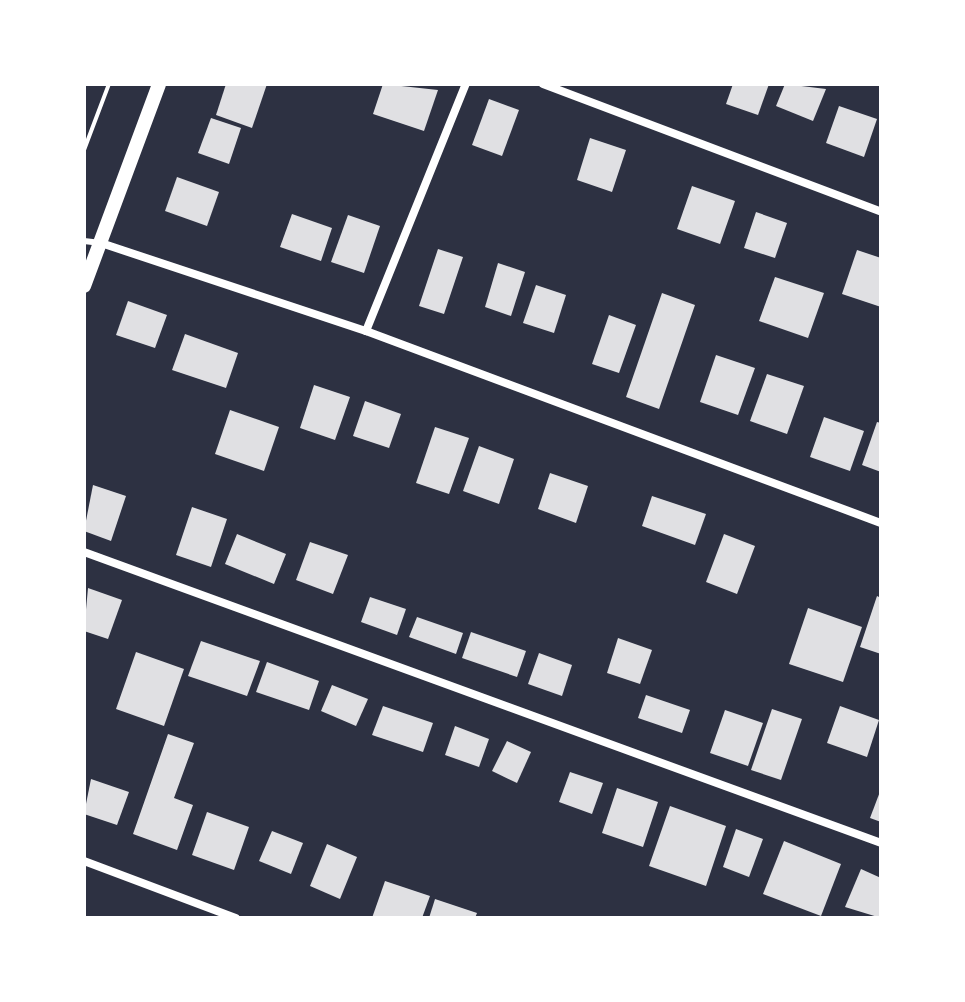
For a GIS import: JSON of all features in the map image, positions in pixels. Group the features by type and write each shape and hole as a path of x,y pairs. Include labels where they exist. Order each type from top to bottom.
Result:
{"street":[{"path":"84,286 159,84"},
{"path":"366,331 466,84"},
{"path":"543,84 881,212"},
{"path":"101,243 366,331 881,523"},
{"path":"84,552 881,843"},
{"path":"84,861 236,918"}],"lane":[{"path":"84,241 101,243"}],"path":[{"path":"84,150 109,84"}],"building":[{"path":"226,84 267,84 252,128 216,115"},
{"path":"383,84 438,90 424,131 373,114"},
{"path":"733,84 769,84 758,115 726,104"},
{"path":"785,84 826,89 813,121 776,106"},
{"path":"489,99 519,110 502,156 472,145"},
{"path":"839,106 877,119 864,157 826,143"},
{"path":"211,118 241,128 229,164 198,153"},
{"path":"590,138 626,150 612,192 577,180"},
{"path":"177,177 219,192 207,226 165,211"},
{"path":"692,186 735,201 720,244 677,229"},
{"path":"756,212 787,223 775,258 744,248"},
{"path":"292,214 332,228 321,261 280,247"},
{"path":"348,215 380,226 364,273 331,262"},
{"path":"438,249 463,257 444,314 419,306"},
{"path":"857,250 881,258 881,307 842,294"},
{"path":"498,263 525,272 511,316 485,307"},
{"path":"775,277 824,293 808,338 759,321"},
{"path":"536,285 566,295 554,333 523,323"},
{"path":"662,293 695,305 659,409 626,397"},
{"path":"128,301 167,315 155,348 116,335"},
{"path":"609,315 636,325 619,373 592,364"},
{"path":"185,334 238,353 226,388 172,370"},
{"path":"716,355 755,368 738,415 700,402"},
{"path":"767,374 804,386 787,434 750,421"},
{"path":"314,385 350,397 335,440 300,428"},
{"path":"365,401 401,414 389,448 353,436"},
{"path":"230,410 279,427 264,471 215,454"},
{"path":"824,417 864,431 850,471 810,457"},
{"path":"877,422 881,423 881,472 862,465"},
{"path":"435,427 469,438 449,494 416,483"},
{"path":"479,446 514,459 499,504 463,491"},
{"path":"550,473 588,486 576,523 538,509"},
{"path":"93,485 126,496 111,541 84,531"},
{"path":"652,496 706,514 695,545 642,526"},
{"path":"192,507 227,519 211,567 176,555"},
{"path":"237,534 286,554 274,584 225,564"},
{"path":"724,534 755,546 737,594 706,582"},
{"path":"310,542 348,555 333,594 296,580"},
{"path":"88,588 122,600 108,639 84,631"},
{"path":"877,596 881,598 881,654 860,647"},
{"path":"370,597 406,609 397,635 361,622"},
{"path":"808,608 862,627 843,682 789,664"},
{"path":"417,617 463,633 456,654 409,637"},
{"path":"471,632 526,651 517,677 462,658"},
{"path":"618,638 652,650 640,684 607,673"},
{"path":"201,641 260,661 247,696 188,676"},
{"path":"136,652 184,669 164,726 116,709"},
{"path":"539,653 572,665 562,696 528,684"},
{"path":"267,662 319,681 309,710 256,692"},
{"path":"332,685 368,699 356,726 321,711"},
{"path":"646,695 690,710 682,733 638,718"},
{"path":"383,706 433,723 423,752 372,735"},
{"path":"840,706 879,720 867,757 827,743"},
{"path":"772,709 802,719 781,780 751,770"},
{"path":"725,710 763,723 748,766 710,753"},
{"path":"455,726 489,739 479,767 445,755"},
{"path":"168,734 194,743 174,798 193,805 177,850 133,834"},
{"path":"507,741 531,752 517,783 492,771"},
{"path":"570,772 603,783 592,814 559,802"},
{"path":"91,779 129,792 117,825 84,814"},
{"path":"617,788 658,802 643,847 602,833"},
{"path":"881,789 881,822 870,818"},
{"path":"670,806 726,826 706,886 649,866"},
{"path":"207,812 249,827 234,870 192,855"},
{"path":"736,829 763,839 749,877 723,867"},
{"path":"272,831 303,843 291,874 259,861"},
{"path":"784,841 841,864 821,916 763,894"},
{"path":"327,844 357,857 340,899 310,886"},
{"path":"861,869 881,878 881,918 845,907"},
{"path":"385,881 430,896 422,918 372,918"},
{"path":"435,899 477,913 475,918 429,918"}]}
